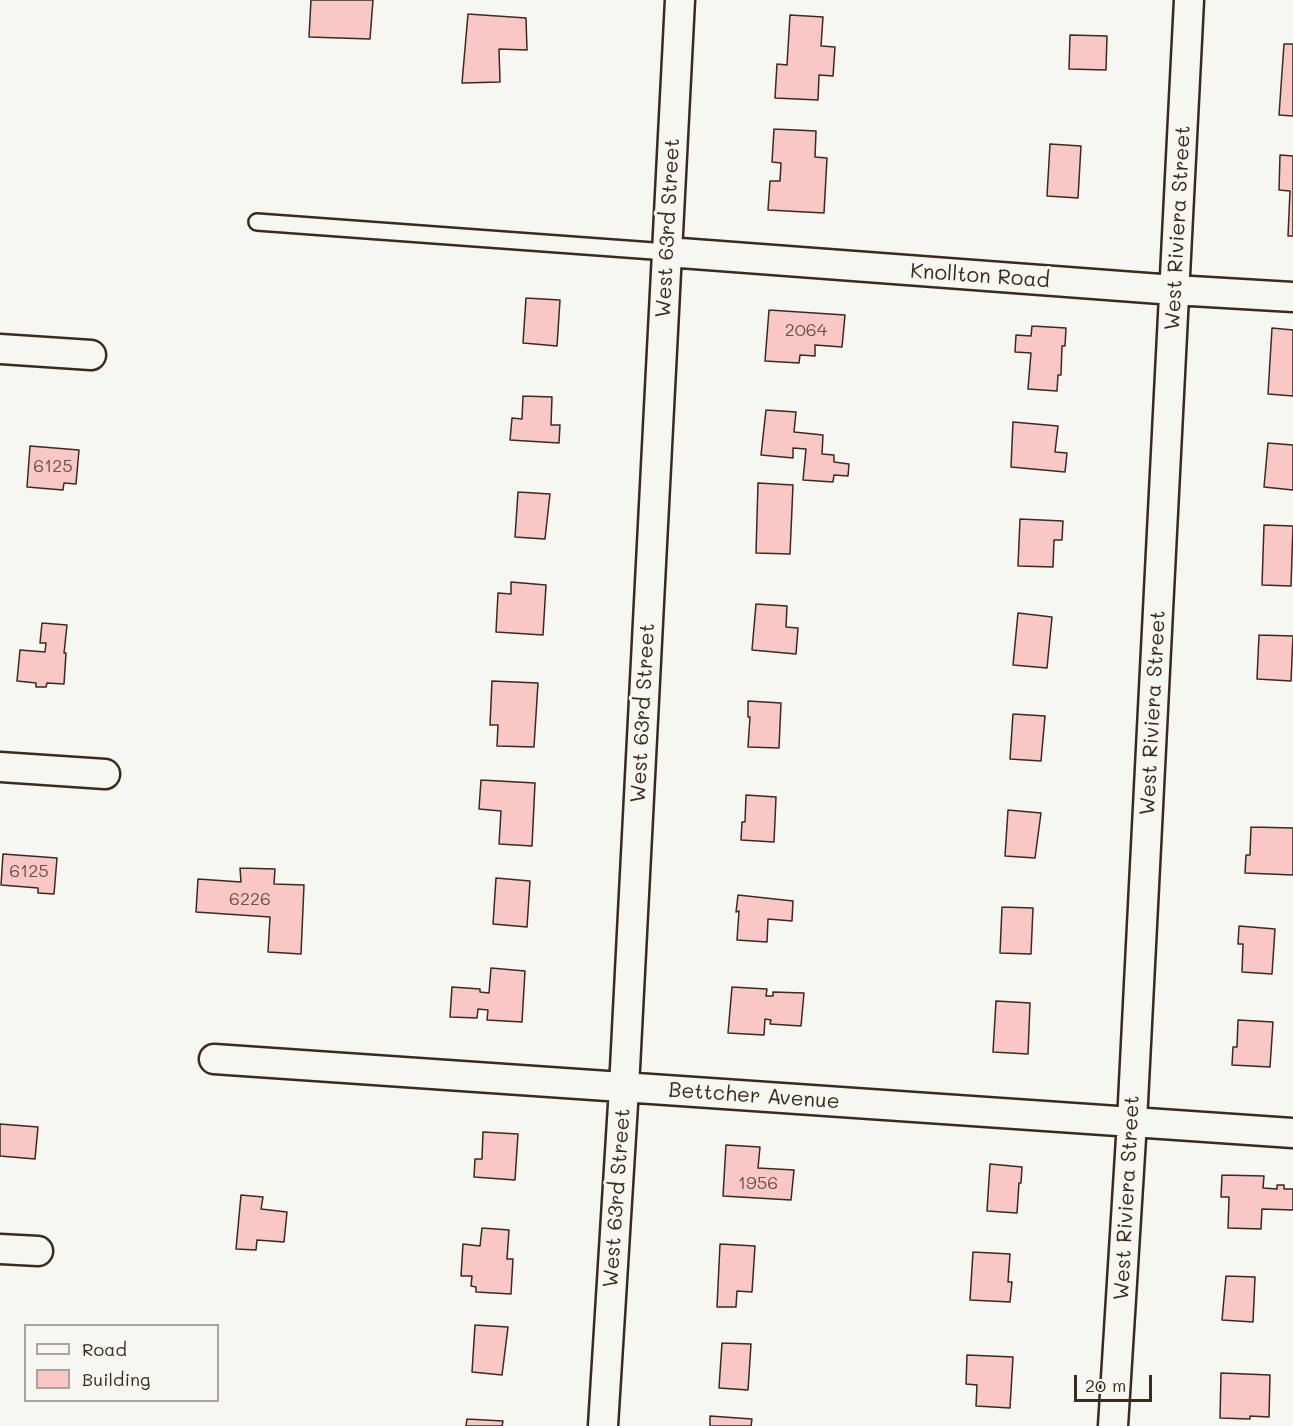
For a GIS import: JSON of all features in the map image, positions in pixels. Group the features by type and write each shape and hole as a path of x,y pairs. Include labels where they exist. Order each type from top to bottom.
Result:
{"street":[{"name":"West 63rd Street","path":"603,1426 624,1088 680,0"},
{"name":"West Riviera Street","path":"1113,1426 1132,1122 1189,0"},
{"name":"Knollton Road","path":"667,252 1293,297"},
{"path":"0,349 92,355"},
{"path":"0,767 105,774"},
{"name":"Bettcher Avenue","path":"214,1059 1293,1133"},
{"path":"0,1249 38,1251"}],"lane":[{"path":"257,222 667,252"}],"building":[{"path":"311,0 373,0 370,39 309,37"},
{"path":"468,14 526,18 527,50 499,49 500,82 462,83"},
{"path":"790,15 823,17 821,46 835,47 833,76 819,75 818,100 775,98 777,64 787,65"},
{"path":"1070,35 1107,36 1106,70 1069,69"},
{"path":"1284,44 1293,44 1293,116 1279,115"},
{"path":"774,129 816,131 815,157 827,158 824,213 768,210 770,181 780,181 781,163 772,162"},
{"path":"1050,144 1081,146 1078,198 1047,196"},
{"path":"1280,155 1293,156 1293,236 1288,236 1290,191 1279,190"},
{"path":"526,298 560,300 557,346 523,343"},
{"path":"769,310 845,315 842,347 815,345 815,356 800,355 799,363 765,361"},
{"path":"1032,326 1066,328 1057,391 1028,389 1031,353 1015,352 1016,335 1031,336"},
{"path":"1272,328 1293,330 1293,396 1268,394"},
{"path":"523,396 552,397 551,425 560,425 559,443 510,440 512,418 522,419"},
{"path":"766,410 796,412 794,432 823,435 822,454 834,455 834,462 849,464 848,476 834,475 833,482 803,480 806,449 793,448 793,458 761,455"},
{"path":"1013,422 1058,426 1055,452 1067,453 1065,472 1011,467"},
{"path":"1268,443 1293,445 1293,490 1264,487"},
{"path":"30,446 79,450 76,484 64,483 63,490 27,487"},
{"path":"758,483 793,485 790,554 756,553"},
{"path":"518,492 550,494 545,539 515,537"},
{"path":"1020,519 1063,521 1062,540 1054,540 1053,567 1018,566"},
{"path":"1264,525 1293,526 1291,586 1262,585"},
{"path":"511,582 546,585 543,635 496,632 498,593 511,594"},
{"path":"756,604 787,606 786,627 798,628 796,654 752,650"},
{"path":"1018,613 1052,617 1047,668 1013,665"},
{"path":"42,623 67,625 64,684 47,683 46,687 36,687 36,683 17,681 20,650 45,652 46,643 40,643"},
{"path":"1259,635 1293,636 1291,681 1257,679"},
{"path":"492,681 538,683 534,747 497,746 498,725 490,725"},
{"path":"748,701 781,703 779,748 748,747 750,717 748,717"},
{"path":"1013,714 1045,716 1041,761 1010,759"},
{"path":"481,780 535,783 532,846 499,844 501,811 479,809"},
{"path":"746,795 776,797 774,842 741,840 742,822 745,822"},
{"path":"1008,810 1041,813 1035,858 1005,856"},
{"path":"1251,827 1293,828 1293,875 1245,873 1246,855 1250,855"},
{"path":"3,854 57,858 54,894 38,893 38,888 1,885"},
{"path":"240,868 275,869 274,884 304,885 301,954 268,952 270,917 196,912 198,879 241,882"},
{"path":"496,878 530,881 527,927 493,924"},
{"path":"738,895 793,901 792,921 768,919 767,942 737,940"},
{"path":"1002,907 1033,908 1031,954 1000,953"},
{"path":"1239,926 1275,929 1272,974 1242,972 1243,944 1238,944"},
{"path":"491,968 525,971 522,1022 487,1020 488,1010 478,1009 477,1018 450,1017 452,987 480,989 480,992 489,993"},
{"path":"732,987 767,989 766,996 773,996 773,992 804,993 801,1026 770,1024 771,1020 765,1019 764,1035 728,1033"},
{"path":"996,1001 1030,1003 1028,1054 993,1052"},
{"path":"1238,1020 1273,1022 1270,1067 1232,1065 1233,1047 1237,1047"},
{"path":"0,1124 38,1127 35,1159 0,1156"},
{"path":"483,1132 518,1134 515,1180 474,1177 475,1159 482,1159"},
{"path":"726,1145 760,1147 758,1168 794,1170 791,1200 723,1196"},
{"path":"990,1164 1022,1167 1017,1213 987,1211"},
{"path":"1222,1175 1264,1176 1263,1188 1277,1189 1277,1185 1284,1185 1284,1189 1293,1189 1293,1210 1262,1209 1261,1229 1228,1228 1229,1197 1221,1197"},
{"path":"241,1195 263,1197 261,1209 287,1212 284,1242 257,1240 256,1250 236,1249"},
{"path":"482,1228 509,1230 507,1259 513,1259 511,1294 476,1292 476,1287 471,1286 472,1276 461,1276 463,1244 480,1246"},
{"path":"720,1244 755,1246 752,1292 737,1291 736,1307 717,1307"},
{"path":"973,1252 1010,1254 1008,1282 1012,1282 1010,1302 970,1300"},
{"path":"1226,1276 1255,1277 1253,1322 1222,1320"},
{"path":"475,1325 508,1327 502,1375 472,1372"},
{"path":"722,1343 751,1344 748,1390 719,1388"},
{"path":"967,1355 1013,1357 1010,1408 976,1406 977,1385 966,1384"},
{"path":"1221,1373 1270,1375 1269,1417 1220,1418"},
{"path":"710,1416 752,1419 751,1426 710,1426"},
{"path":"467,1419 503,1421 502,1426 466,1426"}]}
